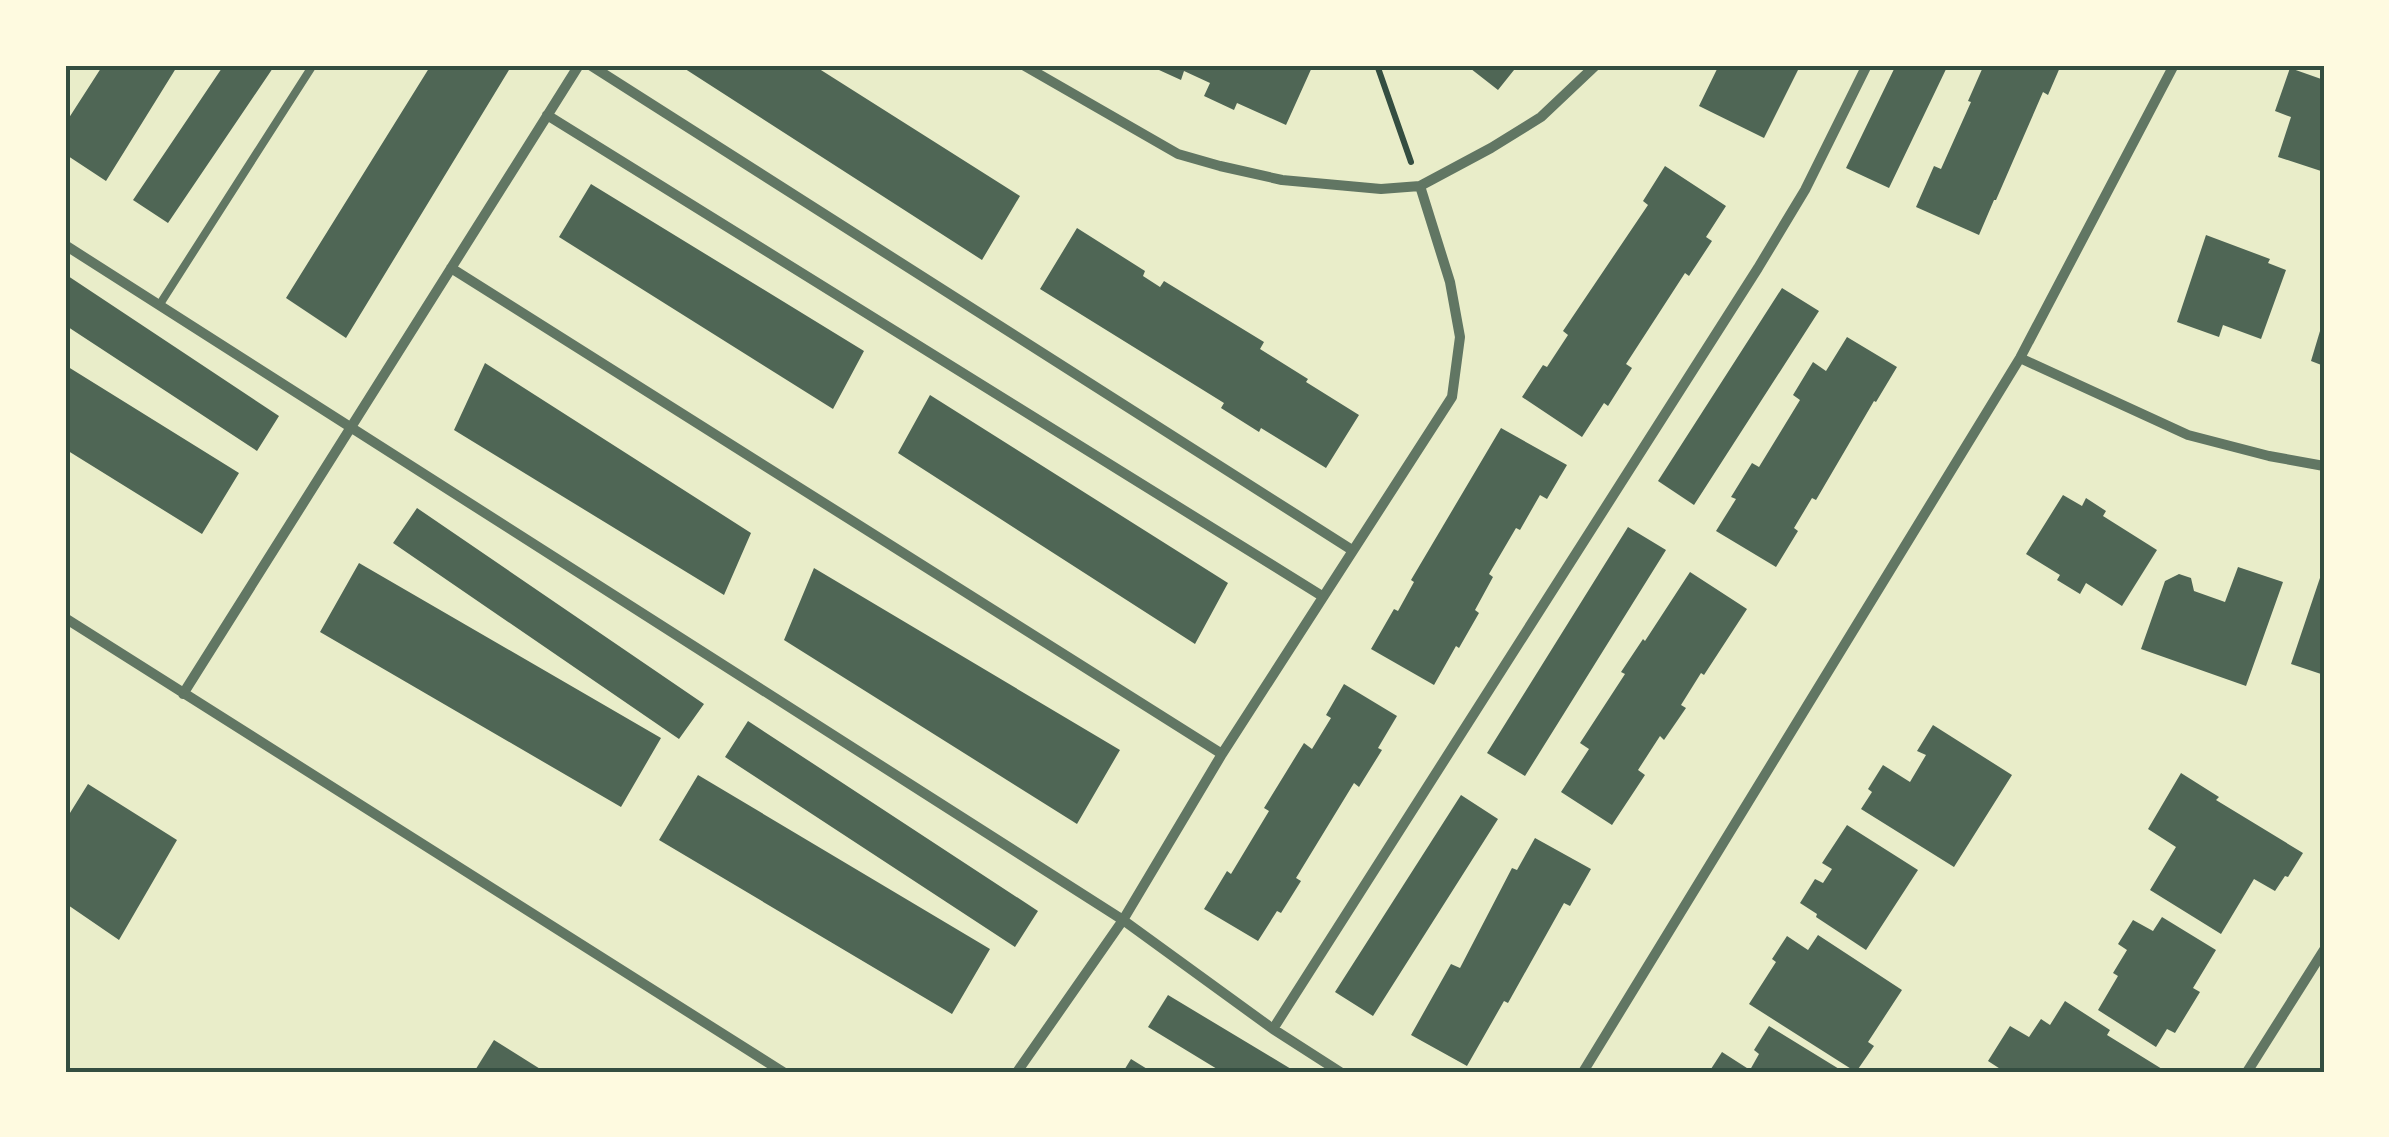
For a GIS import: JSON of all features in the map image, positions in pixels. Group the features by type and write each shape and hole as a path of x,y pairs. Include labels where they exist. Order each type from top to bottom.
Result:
{"street":[{"path":"183,694 578,65"},
{"path":"590,65 1352,550"},
{"path":"1023,65 1178,154 1282,180 1381,189 1420,186 1491,148 1540,117 1596,65"},
{"path":"1272,1028 1758,268 1805,190 1867,65"},
{"path":"1583,1072 2020,358 2174,65"},
{"path":"547,115 1322,596"},
{"path":"1017,1072 1123,920 1222,754 1452,397 1460,337 1450,282 1420,186"},
{"path":"65,244 1123,920 1340,1072"},
{"path":"451,268 1222,754"},
{"path":"2020,358 2188,435 2324,466"},
{"path":"65,618 783,1072"},
{"path":"2246,1072 2324,950"}],"lane":[{"path":"160,304 313,65"}],"path":[{"path":"1377,65 1420,186"}],"building":[{"path":"103,65 178,65 106,181 65,154 65,124"},
{"path":"224,65 275,65 168,223 133,200"},
{"path":"431,65 512,65 346,338 286,298"},
{"path":"679,65 813,65 1020,196 982,260"},
{"path":"1148,65 1313,65 1286,125 1237,103 1234,110 1204,96 1210,83 1184,71 1181,80"},
{"path":"1466,65 1518,65 1498,90"},
{"path":"1719,65 1805,65 1802,70 1799,68 1764,138 1699,106"},
{"path":"1896,65 1948,65 1889,188 1846,168"},
{"path":"1988,65 2061,65 2048,95 2043,92 1979,235 1916,207 1934,166 1941,169 1983,67 1987,69"},
{"path":"2290,68 2324,80 2324,172 2278,157 2291,117 2275,111"},
{"path":"1665,166 1726,206 1706,237 1712,241 1689,276 1685,273 1626,364 1632,368 1582,437 1522,397 1568,335 1563,331 1648,205 1643,201"},
{"path":"591,184 864,351 833,409 559,237"},
{"path":"1077,228 1145,271 1143,276 1160,287 1164,281 1264,342 1260,349 1359,415 1326,468 1261,428 1259,432 1221,408 1224,403 1040,289"},
{"path":"2206,235 2270,259 2268,263 2286,270 2261,339 2223,325 2219,337 2177,322"},
{"path":"65,274 279,416 257,451 65,325"},
{"path":"1782,288 1819,311 1694,505 1658,481"},
{"path":"2324,322 2324,366 2311,361"},
{"path":"1847,337 1897,367 1816,500 1812,498 1776,567 1716,531 1752,463 1759,467 1800,400 1793,395 1813,362 1826,371"},
{"path":"485,363 751,533 724,595 454,430"},
{"path":"65,365 239,473 202,534 65,449"},
{"path":"930,395 1228,583 1195,644 898,453"},
{"path":"1501,428 1567,465 1547,499 1540,495 1520,530 1516,528 1489,574 1493,577 1475,610 1479,613 1434,685 1371,649 1394,609 1398,611 1414,582 1411,580"},
{"path":"2063,495 2082,506 2086,498 2106,511 2103,516 2157,550 2122,606 2086,583 2080,594 2057,580 2060,575 2026,554"},
{"path":"417,508 704,704 679,739 393,543"},
{"path":"1628,527 1666,550 1525,776 1487,753"},
{"path":"359,563 661,738 621,807 320,632"},
{"path":"2238,567 2283,582 2246,686 2141,649 2165,581 2179,574 2191,578 2194,591 2225,602"},
{"path":"814,568 1120,750 1077,824 784,640"},
{"path":"2324,569 2324,675 2291,664"},
{"path":"1690,572 1747,609 1681,705 1686,708 1664,740 1660,736 1638,770 1645,775 1612,825 1561,792 1589,749 1580,743 1625,674 1621,672"},
{"path":"1344,684 1397,716 1378,748 1382,750 1359,787 1354,783 1296,878 1301,881 1258,941 1204,909 1227,871 1231,874 1269,811 1264,808 1304,743 1312,749 1331,718 1326,715"},
{"path":"748,721 1038,911 1015,947 725,757"},
{"path":"1933,725 2012,775 1954,867 1861,809 1883,765 1910,782 1926,755 1917,751"},
{"path":"2181,773 2219,797 2216,800 2303,853 2275,891 2254,879 2221,934 2150,890 2176,847 2148,829"},
{"path":"698,775 990,949 952,1014 659,840"},
{"path":"88,784 177,840 119,940 65,903 65,821"},
{"path":"1461,795 1498,819 1373,1016 1335,992"},
{"path":"1847,825 1918,870 1866,950 1800,903 1815,879 1823,883 1832,869 1822,863"},
{"path":"1535,838 1591,869 1570,906 1564,903 1508,1003 1504,1001 1467,1066 1411,1035 1451,964 1460,968 1512,868 1517,870"},
{"path":"2162,917 2216,950 2193,988 2200,992 2175,1033 2167,1029 2156,1047 2098,1010 2118,976 2113,973 2127,950 2118,944 2133,920 2153,931"},
{"path":"1818,935 1902,990 1868,1042 1874,1046 1856,1072 1749,1004 1776,962 1772,959 1787,936 1808,950"},
{"path":"1168,995 1296,1072 1222,1072 1148,1027"},
{"path":"2065,1001 2110,1030 2107,1035 2162,1069 2160,1072 2005,1072 1988,1061 2010,1026 2029,1037 2041,1019 2050,1025"},
{"path":"1769,1026 1844,1072 1709,1072 1722,1052 1750,1070 1759,1054 1754,1050"},
{"path":"494,1040 545,1072 474,1072"},
{"path":"1131,1059 1152,1072 1123,1072"}]}
